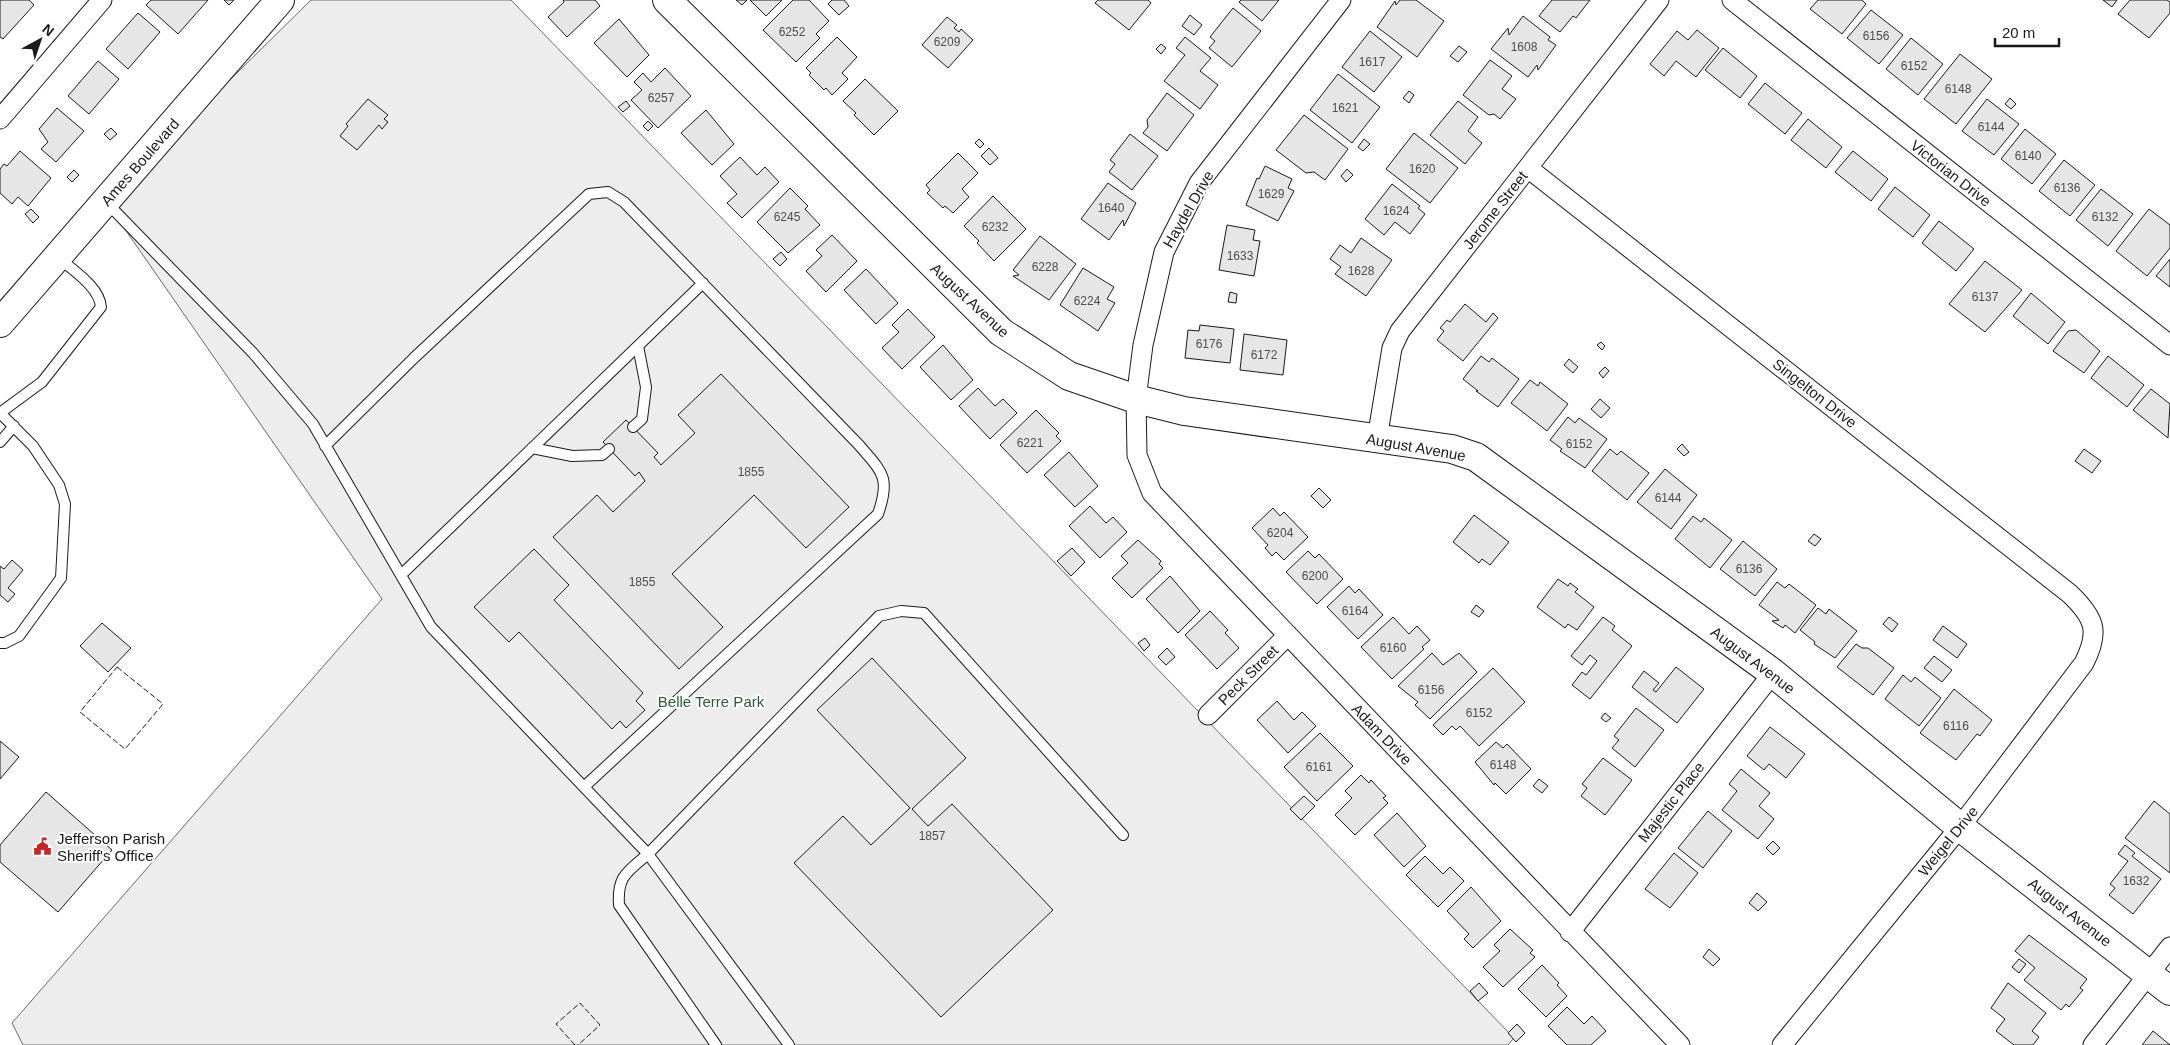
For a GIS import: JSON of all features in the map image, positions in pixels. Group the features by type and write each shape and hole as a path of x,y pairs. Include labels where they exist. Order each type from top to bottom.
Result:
{"street":[{"path":"0,119 102,0"},
{"name":"Ames Boulevard","path":"0,323 280,0"},
{"name":"August Avenue","path":"667,0 1001,332 1069,376 1136,399 1184,411 1377,440 1452,449 1476,457 1773,673 1960,827 2170,990"},
{"name":"Haydel Drive","path":"1136,399 1143,345 1164,252 1199,183 1341,0"},
{"name":"Jerome Street","path":"1377,440 1392,348 1400,332 1659,0"},
{"name":"Victorian Drive","path":"1732,0 2170,345"},
{"name":"Singelton Drive","path":"1528,168 2070,594 2082,606 2093,627"},
{"name":"Adam Drive","path":"1136,399 1137,455 1152,492 1570,932 1680,1045"},
{"name":"Weigel Drive","path":"1782,1045 1960,827 2084,663 2093,644 2093,627"},
{"name":"Peck Street","path":"1208,715 1288,634"},
{"name":"Majestic Place","path":"1570,932 1773,673"},
{"path":"2092,1045 2170,947"}],"lane":[{"path":"325,446 415,357 589,194 608,192 624,202 859,445 883,474 885,494 878,514 585,786"},
{"path":"106,202 253,353 313,424 431,627 648,854 789,1045"},
{"path":"0,643 5,643 19,636 60,578 65,513 65,504 59,485 33,446 1,413 42,382 101,307 100,298 89,284 58,257"},
{"path":"401,575 703,284"},
{"path":"633,427 642,419 646,387 638,346"},
{"path":"0,442 14,426"},
{"path":"532,448 572,456 602,455 609,449"},
{"path":"716,1045 619,905 618,888 627,872 648,854 879,616 901,611 924,613 1123,835"}],"green space":[{"name":"Belle Terre Park","path":"311,0 511,0 1514,1038 1508,1045 23,1045 12,1023 382,599 106,202"}],"building":[{"path":"0,0 29,0 34,5 3,39 0,37"},
{"path":"151,0 208,0 178,34 146,5"},
{"path":"224,0 234,0 229,5"},
{"path":"563,0 595,0 600,6 567,37 548,17 564,2"},
{"path":"736,0 747,0 742,5"},
{"path":"750,0 782,0 766,16"},
{"path":"793,0 809,0 829,21 816,34 820,38 796,62 763,30"},
{"path":"832,0 844,0 849,6 839,15 828,4"},
{"path":"1098,0 1148,0 1151,3 1129,30 1095,3"},
{"path":"1241,0 1279,0 1262,21 1239,2"},
{"path":"1400,0 1416,0 1444,21 1417,57 1377,27 1395,1 1396,5"},
{"path":"1552,0 1590,0 1576,18 1573,16 1560,32 1539,16"},
{"path":"1818,0 1862,0 1866,4 1842,34 1810,9"},
{"path":"2103,0 2117,0 2112,7"},
{"path":"2130,0 2167,0 2170,2 2170,13 2149,38 2118,14"},
{"path":"1233,8 1261,31 1232,67 1209,48 1215,41 1210,37"},
{"path":"1871,10 1903,35 1879,64 1847,38"},
{"path":"138,13 160,32 128,69 106,49"},
{"path":"1190,15 1202,25 1194,35 1182,26"},
{"path":"1523,16 1550,37 1548,40 1556,45 1538,70 1537,65 1528,77 1491,49 1508,28 1509,35"},
{"path":"947,17 957,25 954,28 959,32 961,29 973,40 948,68 922,45"},
{"path":"619,19 649,55 627,77 594,43"},
{"path":"1697,30 1719,48 1696,77 1676,61 1664,76 1650,64 1677,31 1688,40"},
{"path":"1370,31 1402,57 1374,92 1342,67"},
{"path":"837,37 857,57 842,73 848,79 832,95 809,75 811,73 806,68"},
{"path":"1185,37 1211,58 1200,71 1218,85 1200,109 1164,81 1185,55 1176,48"},
{"path":"1911,38 1943,64 1918,95 1886,69"},
{"path":"1161,44 1166,48 1161,54 1156,49"},
{"path":"1459,46 1467,52 1458,62 1450,56"},
{"path":"1723,48 1757,76 1740,98 1705,70"},
{"path":"1960,54 1992,79 1956,124 1924,99"},
{"path":"1490,60 1512,76 1502,89 1516,99 1500,119 1494,114 1489,115 1463,95"},
{"path":"98,61 119,79 89,114 68,96"},
{"path":"665,68 691,96 658,128 631,100 642,90 634,82 643,73 651,82"},
{"path":"1338,74 1380,107 1352,143 1310,110"},
{"path":"865,79 898,111 874,135 854,115 856,113 843,101"},
{"path":"1765,83 1802,113 1785,134 1748,104"},
{"path":"1409,91 1414,95 1409,103 1403,98"},
{"path":"1167,93 1194,115 1167,151 1143,133 1148,127 1147,120"},
{"path":"2010,98 2016,104 2011,109 2005,104"},
{"path":"368,99 388,115 384,119 388,122 382,129 379,125 357,150 340,136 348,126 346,124"},
{"path":"1987,99 2019,124 1994,155 1962,131"},
{"path":"626,101 630,106 623,112 618,107"},
{"path":"1458,101 1478,117 1468,131 1482,143 1465,164 1430,135"},
{"path":"57,108 84,131 56,162 41,149 48,142 39,129"},
{"path":"706,110 734,144 712,165 681,133"},
{"path":"1304,115 1348,149 1325,180 1314,172 1306,173 1276,150"},
{"path":"1808,119 1842,147 1826,168 1791,140"},
{"path":"648,121 653,126 648,131 643,126"},
{"path":"111,128 117,134 110,140 104,134"},
{"path":"2025,129 2056,154 2032,184 2001,159"},
{"path":"1414,133 1458,168 1430,203 1386,169"},
{"path":"1130,134 1158,156 1132,190 1109,172 1115,164 1110,160"},
{"path":"979,139 984,144 980,148 975,143"},
{"path":"1364,139 1370,144 1363,151 1358,147"},
{"path":"989,148 998,158 990,165 981,156"},
{"path":"20,151 51,178 28,206 18,197 12,204 0,193 0,169 4,164 7,166"},
{"path":"1853,151 1888,179 1871,201 1835,172"},
{"path":"958,153 978,173 962,189 969,197 953,213 945,206 943,208 927,193 930,190 926,185"},
{"path":"740,157 757,175 765,167 779,182 742,218 727,203 737,194 720,176"},
{"path":"2064,160 2095,185 2070,216 2039,191"},
{"path":"1265,166 1292,179 1288,188 1294,191 1278,221 1246,205 1257,178 1259,179"},
{"path":"1347,169 1353,175 1346,182 1341,176"},
{"path":"74,170 79,175 72,182 67,177"},
{"path":"1108,183 1136,203 1124,226 1123,220 1109,240 1081,219"},
{"path":"1392,184 1420,206 1418,208 1425,214 1410,234 1395,222 1384,235 1365,219"},
{"path":"1895,187 1930,215 1913,237 1878,209"},
{"path":"790,188 808,206 805,209 820,225 788,253 757,222"},
{"path":"2101,189 2133,214 2108,246 2076,220"},
{"path":"993,196 1026,229 994,261 977,243 979,241 964,226"},
{"path":"31,209 39,217 33,223 25,214"},
{"path":"2149,209 2170,225 2170,248 2147,276 2116,251"},
{"path":"1939,221 1974,249 1956,271 1922,243"},
{"path":"1227,225 1255,230 1253,240 1260,241 1254,276 1219,270"},
{"path":"832,235 857,261 826,292 806,271 822,256 816,250"},
{"path":"1040,236 1076,264 1049,300 1013,276 1019,275 1013,270"},
{"path":"1361,238 1392,260 1366,296 1335,274 1341,267 1330,259 1340,245 1351,253"},
{"path":"781,252 787,259 780,266 773,259"},
{"path":"2170,259 2170,287 2156,276"},
{"path":"1985,261 2022,290 1985,332 1949,304"},
{"path":"1083,268 1114,287 1107,299 1115,303 1098,331 1060,305"},
{"path":"866,269 898,303 876,324 844,290"},
{"path":"1230,292 1237,294 1236,303 1228,302"},
{"path":"2031,293 2065,322 2048,344 2013,316"},
{"path":"1465,304 1486,322 1493,313 1498,318 1463,361 1437,340 1444,331 1440,328 1447,320 1450,322"},
{"path":"908,309 935,337 902,369 882,348 899,332 892,325"},
{"path":"1200,325 1234,329 1230,363 1185,358 1188,330 1199,331"},
{"path":"2076,330 2100,351 2084,373 2053,351 2068,331"},
{"path":"1244,334 1287,340 1283,375 1240,370"},
{"path":"1601,342 1605,346 1602,350 1597,345"},
{"path":"943,345 973,380 951,400 920,367"},
{"path":"1481,356 1489,362 1492,358 1519,379 1498,407 1463,379"},
{"path":"2108,356 2144,385 2127,407 2091,378"},
{"path":"1569,359 1578,367 1573,373 1564,365"},
{"path":"1605,367 1609,371 1603,378 1599,373"},
{"path":"721,374 849,507 806,548 754,495 672,574 723,627 679,669 553,537 597,495 613,512 645,481 639,472 635,476 603,442 626,420 658,453 654,457 661,465 695,433 678,415"},
{"path":"1530,380 1538,386 1540,382 1568,404 1547,431 1511,403"},
{"path":"978,388 995,406 1003,399 1017,413 990,439 959,406"},
{"path":"2151,389 2170,404 2168,438 2133,410"},
{"path":"1600,399 1610,408 1601,418 1591,409"},
{"path":"1036,410 1059,433 1056,436 1061,441 1027,473 1000,445"},
{"path":"1568,417 1575,423 1579,418 1607,439 1585,468 1560,451 1562,449 1550,440"},
{"path":"1682,444 1689,452 1684,456 1677,449"},
{"path":"1610,449 1617,455 1621,451 1649,473 1627,500 1592,471"},
{"path":"2084,449 2101,461 2092,473 2075,461"},
{"path":"1069,452 1098,486 1075,507 1044,475"},
{"path":"1665,469 1697,495 1671,529 1637,502"},
{"path":"1319,488 1331,500 1323,508 1311,496"},
{"path":"1090,506 1106,523 1113,517 1127,532 1100,558 1069,526"},
{"path":"1273,508 1280,516 1284,512 1308,537 1284,560 1276,552 1272,556 1265,548 1268,545 1252,528"},
{"path":"1474,515 1509,542 1490,565 1482,559 1479,563 1453,542"},
{"path":"1693,516 1701,522 1704,518 1732,540 1710,568 1675,539"},
{"path":"1814,534 1821,539 1815,546 1808,541"},
{"path":"1138,540 1161,561 1159,564 1163,568 1132,598 1112,578 1128,563 1121,556"},
{"path":"1743,541 1777,569 1755,596 1720,569"},
{"path":"1072,548 1085,562 1071,576 1057,561"},
{"path":"534,549 569,585 554,600 643,693 636,701 645,710 626,728 620,721 612,729 519,632 509,642 474,607"},
{"path":"1308,551 1315,558 1319,554 1343,579 1317,604 1286,572"},
{"path":"12,560 23,570 8,588 15,594 8,602 0,595 0,566 4,569"},
{"path":"1170,576 1200,611 1178,633 1146,599"},
{"path":"1558,579 1568,586 1570,583 1578,589 1575,592 1594,607 1577,630 1568,624 1565,628 1537,607"},
{"path":"1777,582 1785,588 1789,584 1816,605 1795,633 1785,625 1783,628 1772,621 1779,620 1759,605"},
{"path":"1349,586 1355,593 1359,589 1383,615 1358,639 1327,607"},
{"path":"1476,605 1484,611 1479,617 1471,612"},
{"path":"1818,608 1826,614 1829,609 1857,631 1835,658 1814,644 1815,642 1800,630"},
{"path":"1210,611 1228,630 1225,633 1239,648 1217,669 1185,635"},
{"path":"1393,617 1409,634 1417,626 1430,640 1422,647 1424,649 1392,679 1361,647"},
{"path":"1603,617 1615,626 1612,630 1632,646 1590,699 1572,685 1582,672 1586,675 1597,661 1590,655 1582,665 1571,656"},
{"path":"1889,617 1898,624 1892,632 1883,624"},
{"path":"102,623 131,648 108,672 80,646"},
{"path":"1943,626 1967,644 1957,658 1933,640"},
{"path":"1145,638 1150,645 1144,651 1138,643"},
{"path":"1856,644 1862,648 1868,648 1894,668 1873,695 1837,667"},
{"path":"1167,648 1175,657 1166,665 1158,657"},
{"path":"1432,653 1443,665 1459,653 1477,672 1430,719 1415,705 1418,702 1398,686"},
{"path":"1934,656 1952,670 1942,682 1924,668"},
{"path":"872,658 966,758 912,809 928,826 952,804 1053,910 941,1017 794,863 843,816 871,845 910,808 817,710"},
{"path":"1676,667 1704,689 1677,723 1632,687 1644,671 1659,683 1653,690 1656,692"},
{"path":"1493,668 1525,702 1479,746 1460,726 1456,730 1452,726 1443,735 1433,725"},
{"path":"1903,675 1911,682 1915,677 1941,698 1919,726 1885,699"},
{"path":"1954,689 1992,720 1980,736 1977,734 1956,760 1920,733"},
{"path":"1277,701 1294,720 1302,712 1316,726 1288,753 1257,720"},
{"path":"1636,708 1664,730 1635,767 1612,748 1619,740 1614,736"},
{"path":"1605,713 1611,718 1606,722 1601,718"},
{"path":"1770,727 1805,754 1786,778 1769,764 1764,770 1747,756"},
{"path":"1320,733 1353,766 1317,801 1284,767"},
{"path":"0,741 19,757 0,779"},
{"path":"1496,742 1503,748 1507,744 1531,769 1506,794 1495,783 1494,785 1475,762"},
{"path":"1603,758 1632,780 1605,815 1581,796 1587,788 1582,784"},
{"path":"1741,769 1770,793 1759,806 1774,819 1758,839 1722,810 1737,791 1729,784"},
{"path":"1361,775 1369,783 1371,780 1386,796 1383,798 1388,803 1355,835 1335,815 1352,798 1345,791"},
{"path":"1539,779 1548,786 1542,793 1533,786"},
{"path":"46,792 112,850 58,912 0,862 0,845"},
{"path":"1304,796 1315,806 1301,820 1290,809"},
{"path":"2154,801 2170,814 2170,873 2125,838"},
{"path":"1708,811 1732,831 1703,868 1678,848"},
{"path":"1397,813 1426,846 1404,867 1374,835"},
{"path":"1773,841 1780,848 1773,855 1766,848"},
{"path":"2125,845 2135,853 2132,856 2161,879 2133,914 2109,895 2115,888 2110,884 2128,861 2118,854"},
{"path":"1674,853 1698,873 1670,908 1645,889"},
{"path":"1425,856 1443,874 1450,867 1464,881 1438,907 1406,875"},
{"path":"1471,887 1501,921 1473,948 1464,939 1469,934 1447,911"},
{"path":"1757,893 1767,902 1758,911 1749,903"},
{"path":"1510,929 1533,950 1530,953 1535,957 1503,987 1483,967 1500,951 1494,945"},
{"path":"2029,935 2087,979 2080,988 2083,990 2069,1007 2066,1004 2061,1010 2024,980 2035,968 2015,951"},
{"path":"1709,949 1720,959 1713,966 1703,957"},
{"path":"2019,959 2026,964 2019,973 2012,967"},
{"path":"1542,965 1559,983 1557,985 1567,996 1546,1017 1518,989"},
{"path":"1479,983 1488,993 1478,1001 1470,991"},
{"path":"2008,983 2046,1013 2032,1031 2039,1037 2033,1045 2014,1045 1996,1031 2005,1019 1991,1008"},
{"path":"1567,1007 1584,1024 1592,1016 1606,1031 1591,1045 1567,1045 1548,1026"},
{"path":"1517,1024 1525,1033 1516,1042 1508,1033"},
{"path":"2153,1031 2170,1045 2142,1045"}],"fence":[{"path":"117,667 163,704 125,749 80,712 117,667"},
{"path":"575,1045 556,1024 580,1003 600,1025 578,1045"}],"place":[{"name":"Jefferson Parish Sheriff's Office","path":"43,847"}]}
